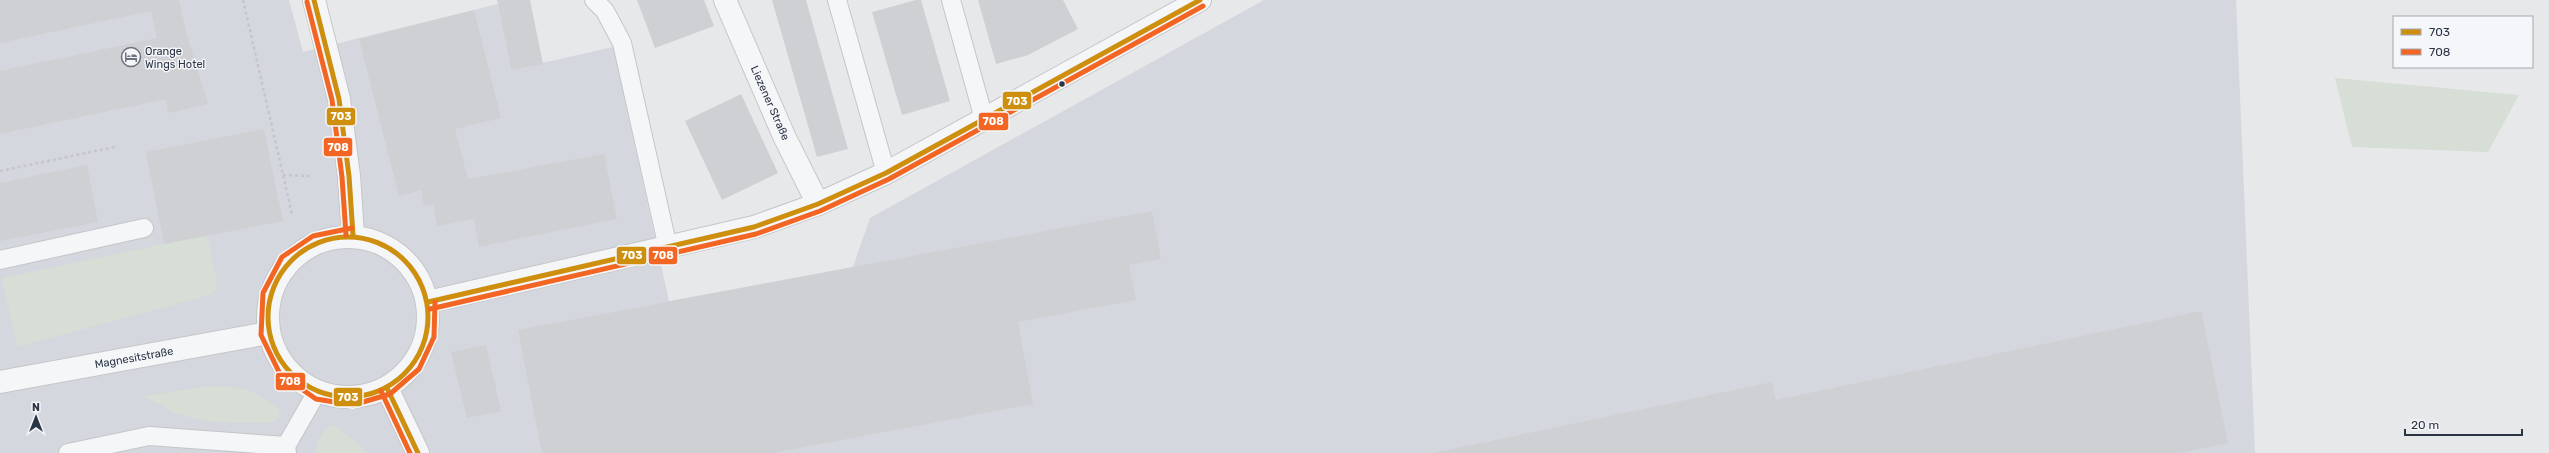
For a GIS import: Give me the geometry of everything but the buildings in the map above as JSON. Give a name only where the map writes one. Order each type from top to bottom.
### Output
[{"type":"street","points":[[314,0],[339,99],[349,176],[353,236]]},
{"type":"street","name":"Liezener Straße","points":[[726,0],[784,136],[818,204]]},
{"type":"street","points":[[428,302],[754,227],[818,204],[886,173],[1200,0]]},
{"type":"street","points":[[353,236],[387,246],[414,269],[428,302],[427,335],[413,366],[387,388],[352,398],[317,392],[285,368],[268,333],[269,296],[286,263],[316,242],[353,236]]},
{"type":"street","name":"Magnesitstraße","points":[[0,382],[268,333]]},
{"type":"street","points":[[387,388],[418,453]]},
{"type":"lane","points":[[594,0],[605,11],[622,43],[668,248]]},
{"type":"lane","points":[[837,0],[886,173]]},
{"type":"lane","points":[[951,0],[984,119]]},
{"type":"lane","points":[[0,260],[144,228]]},
{"type":"lane","points":[[68,453],[149,436],[286,449],[317,392]]},
{"type":"path","points":[[243,0],[292,214]]},
{"type":"path","points":[[0,171],[115,147]]},
{"type":"path","points":[[283,175],[310,176]]},
{"type":"shaded area","points":[[0,0],[289,0],[303,52],[498,4],[511,70],[613,47],[669,301],[853,267],[870,218],[1264,0],[2236,0],[2255,453],[0,453]]},
{"type":"shaded area","points":[[2335,78],[2519,95],[2488,152],[2352,147]]},
{"type":"shaded area","points":[[207,235],[216,278],[216,289],[210,295],[17,347],[2,278]]},
{"type":"shaded area","points":[[223,386],[247,390],[261,396],[280,411],[278,417],[270,423],[214,422],[177,414],[144,396],[203,387]]},
{"type":"shaded area","points":[[333,425],[339,428],[368,453],[316,453],[323,432]]},
{"type":"transit line","name":"703","points":[[314,0],[339,99],[349,176],[353,235]]},
{"type":"transit line","name":"703","points":[[428,302],[754,227],[818,204],[886,173],[1200,0]]},
{"type":"transit line","name":"708","points":[[307,2],[332,100],[342,177],[346,235]]},
{"type":"transit line","name":"708","points":[[430,309],[756,234],[820,211],[889,179],[1203,6]]},
{"type":"transit line","name":"708","points":[[352,228],[313,236],[282,257],[263,293],[261,335],[280,374],[316,399],[353,405],[390,394],[419,369],[434,337],[435,302]]},
{"type":"transit line","name":"703","points":[[340,237],[356,237],[379,243],[405,260],[422,286],[428,309],[428,317],[428,325],[422,348],[405,374],[379,391],[356,397],[340,397],[317,391],[297,379],[286,368],[274,348],[268,325],[268,309],[274,286],[286,266],[297,255],[317,243],[340,237]]},
{"type":"transit line","name":"703","points":[[387,388],[418,453]]},
{"type":"transit line","name":"708","points":[[381,391],[410,453]]},
{"type":"place","name":"Orange Wings Hotel","points":[[131,57]]}]
